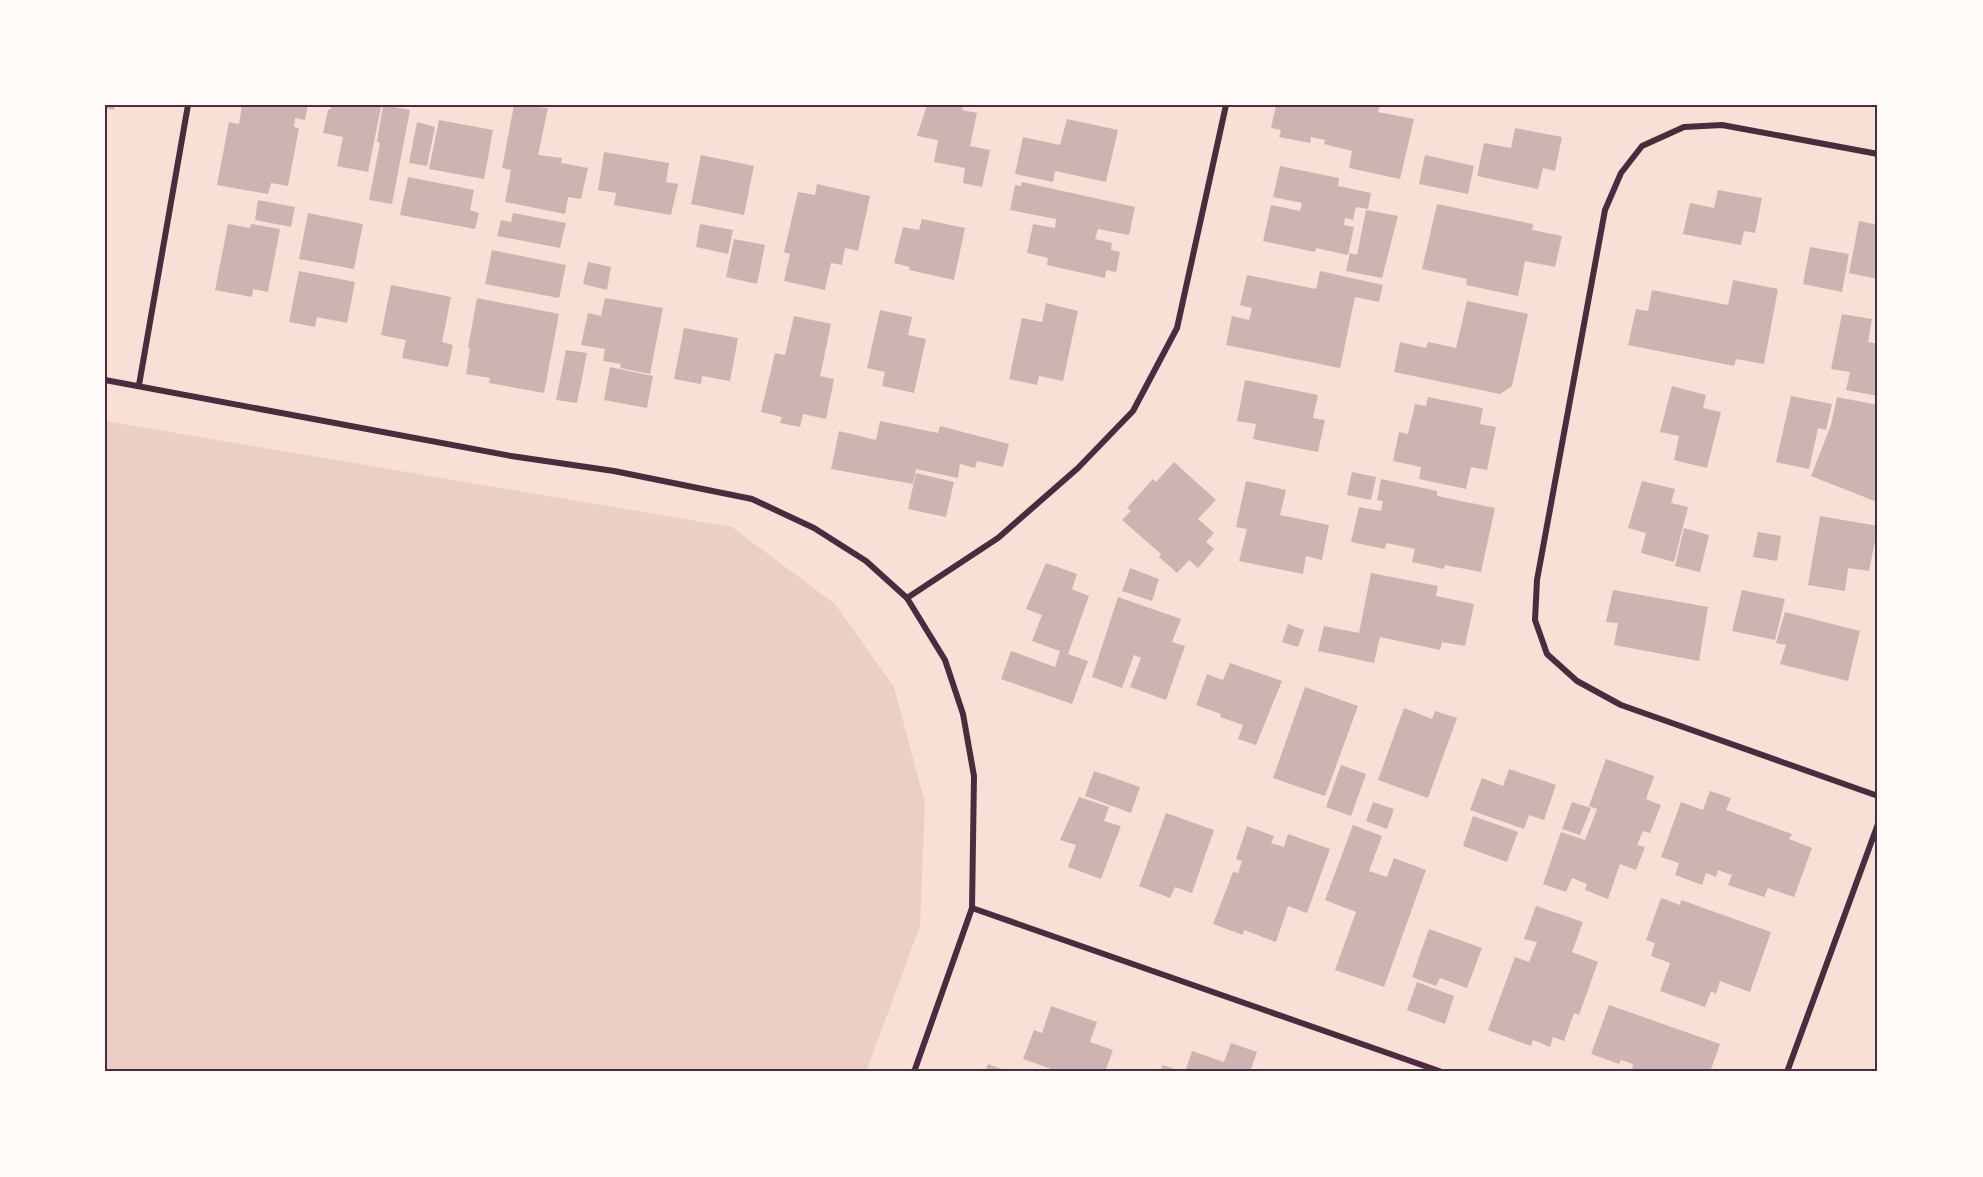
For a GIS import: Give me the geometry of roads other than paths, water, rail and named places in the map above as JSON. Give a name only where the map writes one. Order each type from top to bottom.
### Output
[{"type":"street","points":[[139,385],[188,105]]},
{"type":"street","points":[[907,598],[998,538],[1078,468],[1133,411],[1177,328],[1226,105]]},
{"type":"street","points":[[1878,154],[1722,125],[1684,127],[1642,146],[1621,173],[1605,210],[1537,580],[1535,620],[1547,654],[1577,681],[1621,705],[1878,796]]},
{"type":"street","points":[[105,380],[511,456],[614,471],[752,499],[814,528],[866,561],[907,598],[945,660],[963,714],[974,776],[972,908],[914,1072]]},
{"type":"street","points":[[1787,1072],[1878,824]]},
{"type":"street","points":[[972,908],[1442,1072]]}]
